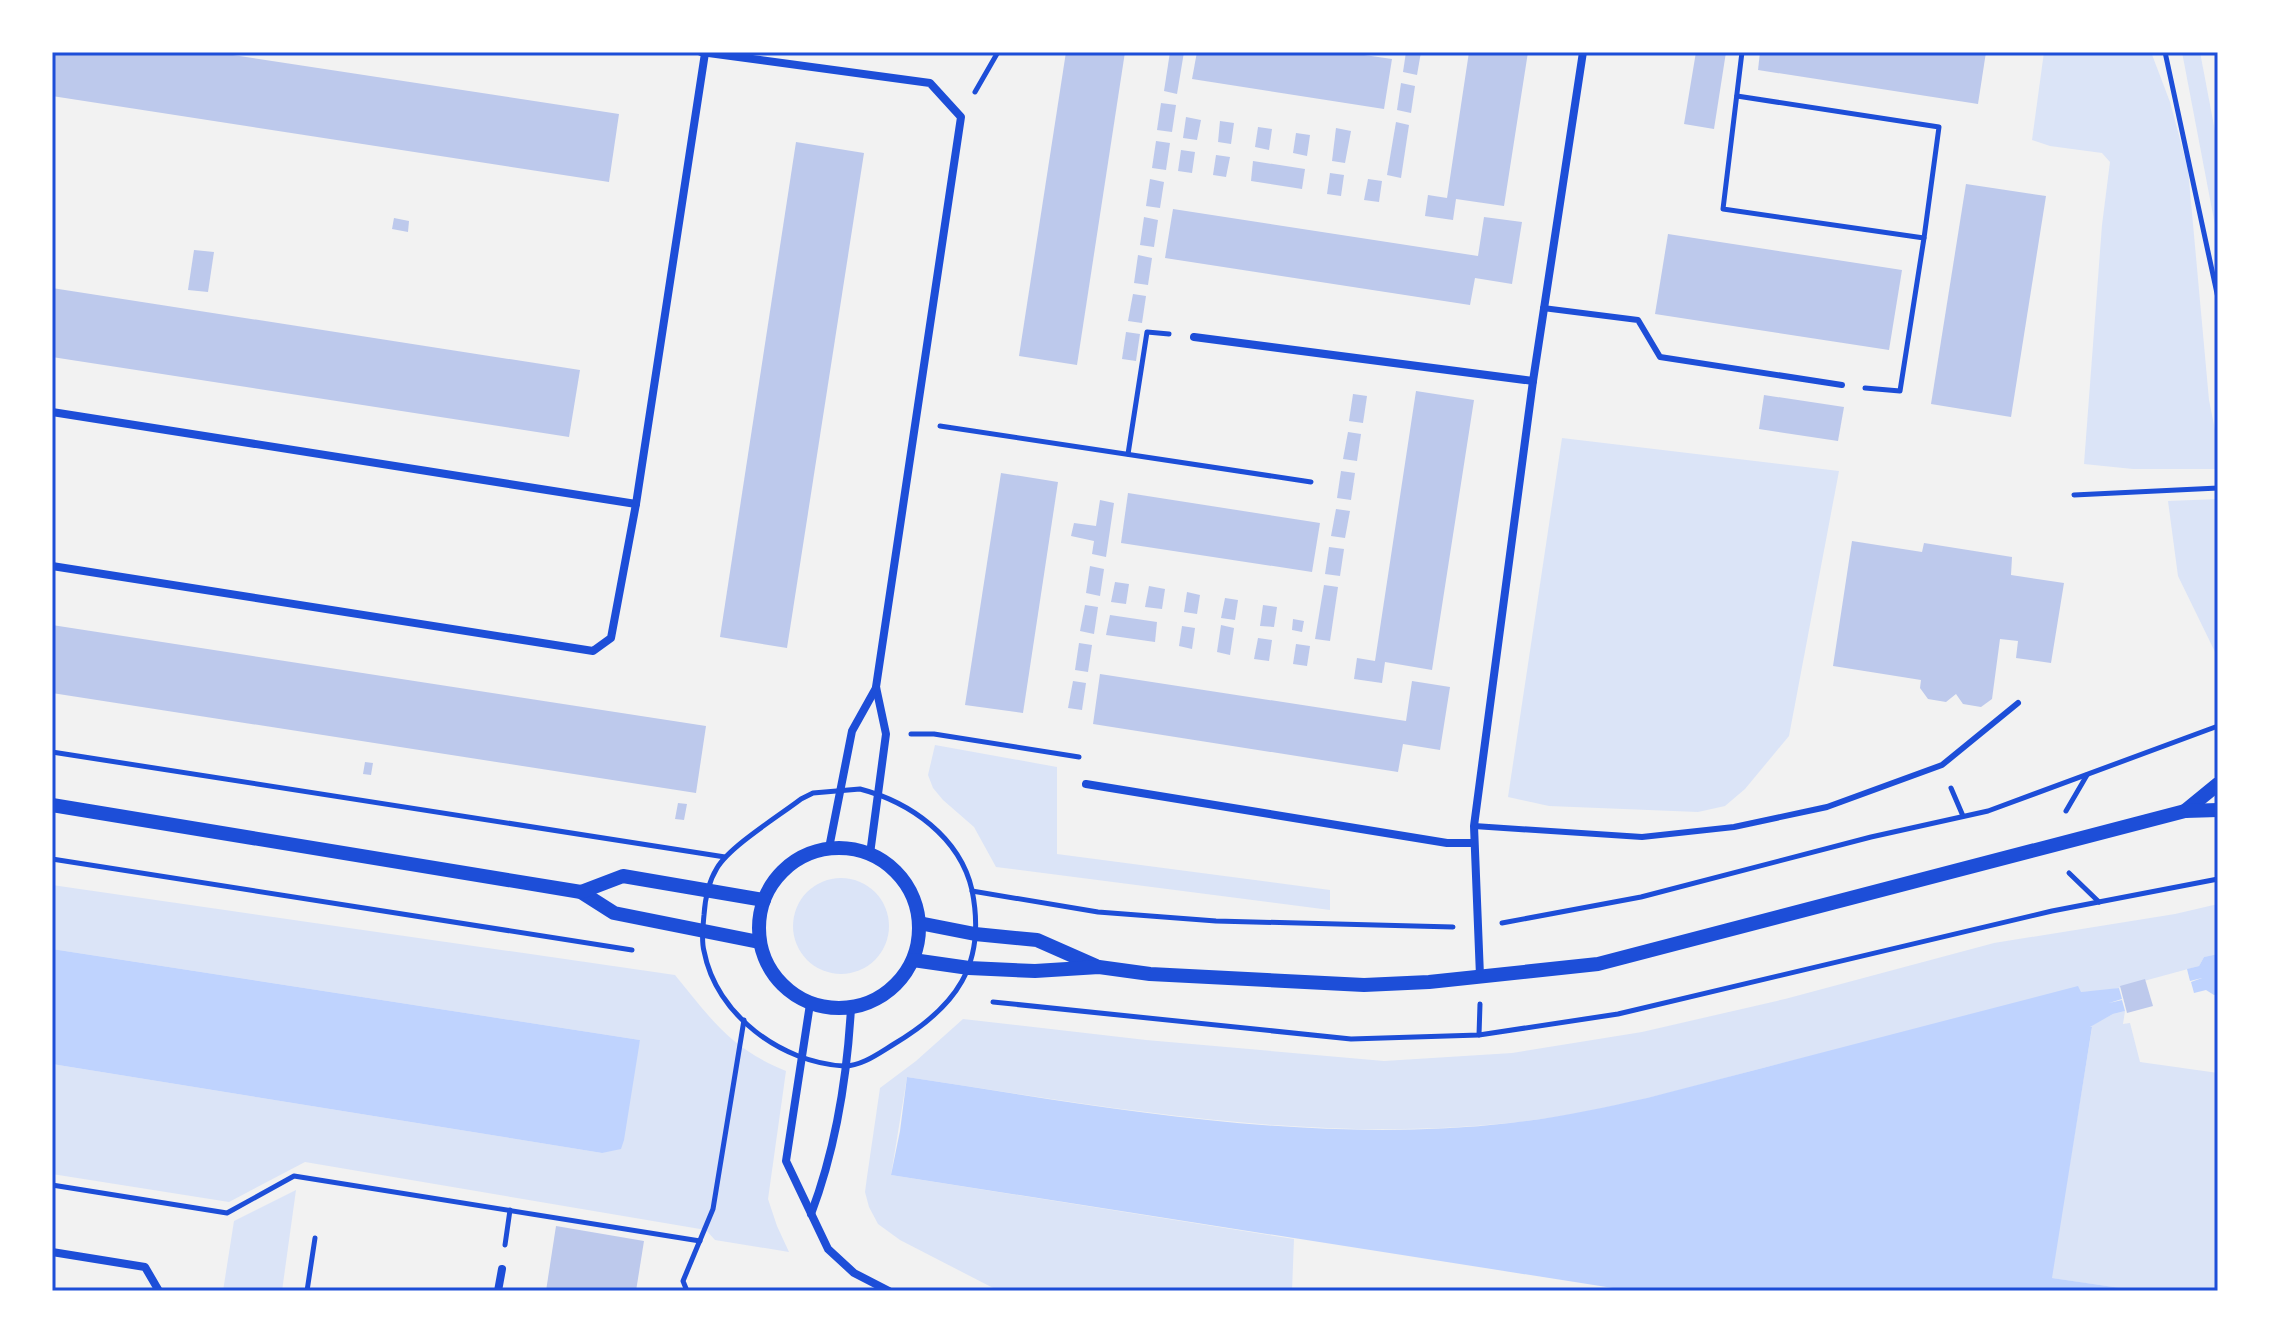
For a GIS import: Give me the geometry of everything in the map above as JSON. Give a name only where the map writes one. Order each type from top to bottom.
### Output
[{"type":"street","points":[[52,566],[593,651],[611,638],[636,504],[702,52],[930,83],[961,117],[876,687],[852,731],[829,848]]},
{"type":"street","points":[[1480,976],[1474,826],[1543,308],[1583,52]]},
{"type":"street","points":[[1194,337],[1533,381]]},
{"type":"street","points":[[52,412],[636,504]]},
{"type":"street","points":[[870,854],[886,734],[876,687]]},
{"type":"street","points":[[1086,784],[1447,843],[1473,843]]},
{"type":"street","points":[[2185,811],[2218,784]]},
{"type":"street","points":[[52,805],[581,892],[614,913],[759,942]]},
{"type":"street","points":[[913,960],[969,968],[1022,970],[1099,967],[1150,974],[1364,985],[1598,964],[2185,811],[2218,810]]},
{"type":"street","points":[[843,847],[870,854],[886,863],[904,882],[917,905],[919,942],[913,960],[906,974],[882,997],[851,1008],[810,1004],[795,996],[777,979],[764,958],[758,927],[764,900],[771,884],[782,871],[812,852],[843,847]]},
{"type":"street","points":[[581,892],[623,876],[764,900]]},
{"type":"street","points":[[919,923],[975,934],[1037,940],[1099,967]]},
{"type":"street","points":[[810,1004],[786,1161],[828,1249],[854,1273],[889,1291]]},
{"type":"street","points":[[811,1214],[826,1175],[845,1082],[851,1008]]},
{"type":"street","points":[[52,1252],[145,1267],[159,1291]]},
{"type":"street","points":[[498,1291],[502,1269]]},
{"type":"lane","points":[[1543,308],[1638,320],[1660,357],[1842,385]]},
{"type":"lane","points":[[1474,826],[1642,837],[1734,827],[1827,807],[1942,765],[2018,703]]},
{"type":"path","points":[[961,117],[998,52]]},
{"type":"path","points":[[1742,52],[1723,209],[1924,238]]},
{"type":"path","points":[[2165,52],[2218,298]]},
{"type":"path","points":[[1737,96],[1939,127],[1900,391],[1842,385]]},
{"type":"path","points":[[1128,454],[1147,332],[1194,337]]},
{"type":"path","points":[[916,422],[1311,482]]},
{"type":"path","points":[[2074,495],[2218,488]]},
{"type":"path","points":[[972,891],[1098,912],[1216,921],[1479,927],[1641,897],[1871,837],[1988,811],[2218,726]]},
{"type":"path","points":[[886,734],[934,734],[1084,757],[1086,784]]},
{"type":"path","points":[[52,752],[725,858]]},
{"type":"path","points":[[52,859],[645,952]]},
{"type":"path","points":[[2099,902],[2218,879]]},
{"type":"path","points":[[691,960],[707,962]]},
{"type":"path","points":[[687,1291],[683,1281],[713,1209],[744,1019]]},
{"type":"path","points":[[52,1185],[227,1213],[294,1176],[700,1241]]},
{"type":"path","points":[[307,1291],[315,1238]]},
{"type":"shaded area","points":[[2044,52],[2151,52],[2170,102],[2188,169],[2218,469],[2133,469],[2084,464],[2102,225],[2110,162],[2102,153],[2050,146],[2032,140]]},
{"type":"shaded area","points":[[2182,52],[2200,52],[2218,147],[2218,241]]},
{"type":"shaded area","points":[[1562,438],[1839,471],[1789,736],[1745,789],[1725,806],[1698,812],[1549,806],[1508,797]]},
{"type":"shaded area","points":[[2218,499],[2218,658],[2178,576],[2168,501]]},
{"type":"shaded area","points":[[935,745],[1057,767],[1057,854],[1330,890],[1330,910],[996,867],[974,827],[933,788],[928,775]]},
{"type":"shaded area","points":[[841,878],[859,881],[875,892],[886,908],[889,926],[886,944],[875,960],[859,971],[841,974],[823,971],[807,960],[796,944],[793,926],[796,908],[807,892],[823,881]]},
{"type":"shaded area","points":[[52,885],[675,975],[711,1019],[736,1043],[786,1071],[768,1199],[789,1252],[715,1240],[706,1230],[305,1162],[229,1202],[52,1174],[52,1064],[602,1153],[640,1040],[52,949]]},
{"type":"shaded area","points":[[2218,904],[2218,954],[2204,957],[2199,966],[2107,991],[2080,990],[1631,1102],[1540,1119],[1433,1128],[1282,1126],[1132,1110],[907,1077],[891,1175],[1294,1239],[1292,1291],[999,1291],[900,1240],[878,1224],[865,1192],[880,1088],[963,1019],[1146,1040],[1384,1061],[1512,1053],[1642,1032],[1785,999],[1994,943],[2175,914]]},
{"type":"shaded area","points":[[2125,1011],[2123,1024],[2130,1023],[2140,1062],[2218,1073],[2218,1291],[2141,1291],[2051,1278],[2092,1028],[2089,1027]]},
{"type":"shaded area","points":[[296,1190],[282,1291],[223,1291],[234,1221]]},
{"type":"water","points":[[52,949],[640,1040],[621,1149],[602,1153],[52,1064]]},
{"type":"water","points":[[2218,954],[2218,994],[2206,990],[2194,993],[2191,982],[2202,978],[2190,981],[2187,969],[2199,966],[2204,957]]},
{"type":"water","points":[[2078,986],[2081,992],[2119,988],[2122,999],[2109,1003],[2122,1000],[2125,1011],[2090,1027],[2052,1278],[2141,1291],[1632,1291],[891,1175],[907,1077],[1207,1120],[1358,1130],[1434,1129],[1562,1116],[1647,1098]]},
{"type":"building","points":[[52,52],[213,52],[619,114],[609,182],[52,96]]},
{"type":"building","points":[[1066,52],[1125,52],[1077,365],[1019,356]]},
{"type":"building","points":[[1170,52],[1184,52],[1177,94],[1164,91]]},
{"type":"building","points":[[1197,52],[1343,52],[1392,59],[1384,109],[1192,79]]},
{"type":"building","points":[[1406,52],[1421,52],[1417,75],[1403,72]]},
{"type":"building","points":[[1469,52],[1528,52],[1504,206],[1456,199],[1453,220],[1425,216],[1428,195],[1447,198]]},
{"type":"building","points":[[1696,52],[1726,52],[1714,129],[1684,124]]},
{"type":"building","points":[[1760,52],[1986,52],[1978,104],[1758,70]]},
{"type":"building","points":[[1401,83],[1415,86],[1411,113],[1397,110]]},
{"type":"building","points":[[1161,103],[1176,105],[1172,132],[1157,130]]},
{"type":"building","points":[[1186,117],[1201,120],[1197,140],[1183,138]]},
{"type":"building","points":[[1220,121],[1234,123],[1231,144],[1218,142]]},
{"type":"building","points":[[1396,122],[1409,125],[1401,178],[1387,175]]},
{"type":"building","points":[[1258,127],[1272,129],[1269,150],[1255,147]]},
{"type":"building","points":[[1336,128],[1351,131],[1345,163],[1332,161]]},
{"type":"building","points":[[1296,133],[1310,135],[1307,156],[1293,153]]},
{"type":"building","points":[[1156,141],[1170,143],[1166,170],[1152,168]]},
{"type":"building","points":[[796,142],[864,153],[787,648],[720,637]]},
{"type":"building","points":[[1181,150],[1195,152],[1192,173],[1178,171]]},
{"type":"building","points":[[1216,155],[1230,157],[1226,177],[1213,175]]},
{"type":"building","points":[[1253,161],[1305,169],[1302,189],[1251,181]]},
{"type":"building","points":[[1330,173],[1344,175],[1341,196],[1327,194]]},
{"type":"building","points":[[1150,179],[1164,182],[1160,208],[1146,206]]},
{"type":"building","points":[[1368,179],[1382,181],[1379,202],[1364,200]]},
{"type":"building","points":[[1966,184],[2046,196],[2011,417],[1931,404]]},
{"type":"building","points":[[1173,209],[1478,256],[1484,217],[1522,222],[1512,284],[1475,278],[1470,305],[1165,258]]},
{"type":"building","points":[[1144,217],[1158,220],[1154,247],[1140,245]]},
{"type":"building","points":[[394,218],[409,221],[408,232],[392,229]]},
{"type":"building","points":[[1668,234],[1902,270],[1889,350],[1655,314]]},
{"type":"building","points":[[194,250],[214,252],[208,292],[188,290]]},
{"type":"building","points":[[1138,255],[1152,258],[1148,285],[1134,283]]},
{"type":"building","points":[[52,288],[580,370],[569,437],[52,357]]},
{"type":"building","points":[[1133,294],[1146,296],[1142,323],[1128,321]]},
{"type":"building","points":[[1126,332],[1140,334],[1136,361],[1122,359]]},
{"type":"building","points":[[1416,391],[1474,400],[1432,670],[1385,662],[1382,683],[1354,679],[1357,658],[1375,661]]},
{"type":"building","points":[[1353,394],[1367,396],[1363,423],[1349,421]]},
{"type":"building","points":[[1764,395],[1844,407],[1838,441],[1759,429]]},
{"type":"building","points":[[1348,432],[1361,434],[1357,461],[1343,459]]},
{"type":"building","points":[[1341,471],[1355,473],[1351,500],[1337,498]]},
{"type":"building","points":[[1001,473],[1058,482],[1023,713],[965,705]]},
{"type":"building","points":[[1128,493],[1320,523],[1312,572],[1121,543]]},
{"type":"building","points":[[1100,500],[1114,503],[1106,557],[1092,554],[1094,541],[1071,536],[1074,523],[1096,526]]},
{"type":"building","points":[[1336,509],[1350,511],[1345,538],[1331,536]]},
{"type":"building","points":[[1852,541],[1922,552],[1924,543],[2012,557],[2011,575],[2064,583],[2051,663],[2016,658],[2018,641],[2000,639],[1992,699],[1981,707],[1963,704],[1956,694],[1946,702],[1928,699],[1920,688],[1921,680],[1833,666]]},
{"type":"building","points":[[1329,547],[1344,549],[1340,576],[1325,574]]},
{"type":"building","points":[[1090,566],[1104,569],[1100,596],[1086,593]]},
{"type":"building","points":[[1115,582],[1129,584],[1126,604],[1111,602]]},
{"type":"building","points":[[1324,585],[1338,587],[1330,641],[1315,639]]},
{"type":"building","points":[[1149,586],[1165,589],[1162,609],[1145,607]]},
{"type":"building","points":[[1187,592],[1200,595],[1197,614],[1184,612]]},
{"type":"building","points":[[1225,598],[1238,600],[1235,620],[1221,618]]},
{"type":"building","points":[[1085,605],[1098,607],[1094,634],[1080,631]]},
{"type":"building","points":[[1263,605],[1277,607],[1274,627],[1260,626]]},
{"type":"building","points":[[1110,615],[1157,622],[1155,642],[1106,635]]},
{"type":"building","points":[[1293,619],[1304,621],[1302,632],[1292,630]]},
{"type":"building","points":[[52,625],[706,726],[696,793],[52,693]]},
{"type":"building","points":[[1221,625],[1234,628],[1230,655],[1217,652]]},
{"type":"building","points":[[1182,626],[1195,628],[1192,649],[1179,646]]},
{"type":"building","points":[[1258,638],[1272,640],[1269,661],[1254,659]]},
{"type":"building","points":[[1079,643],[1092,645],[1088,672],[1075,670]]},
{"type":"building","points":[[1296,644],[1310,646],[1307,666],[1293,664]]},
{"type":"building","points":[[1100,674],[1406,721],[1412,681],[1450,687],[1440,750],[1403,744],[1398,772],[1093,724]]},
{"type":"building","points":[[1073,681],[1086,683],[1082,710],[1068,708]]},
{"type":"building","points":[[365,762],[373,763],[371,775],[363,774]]},
{"type":"building","points":[[678,803],[687,804],[684,820],[675,819]]},
{"type":"building","points":[[2145,979],[2153,1006],[2127,1013],[2120,986]]},
{"type":"building","points":[[556,1226],[644,1241],[636,1291],[546,1291]]}]
